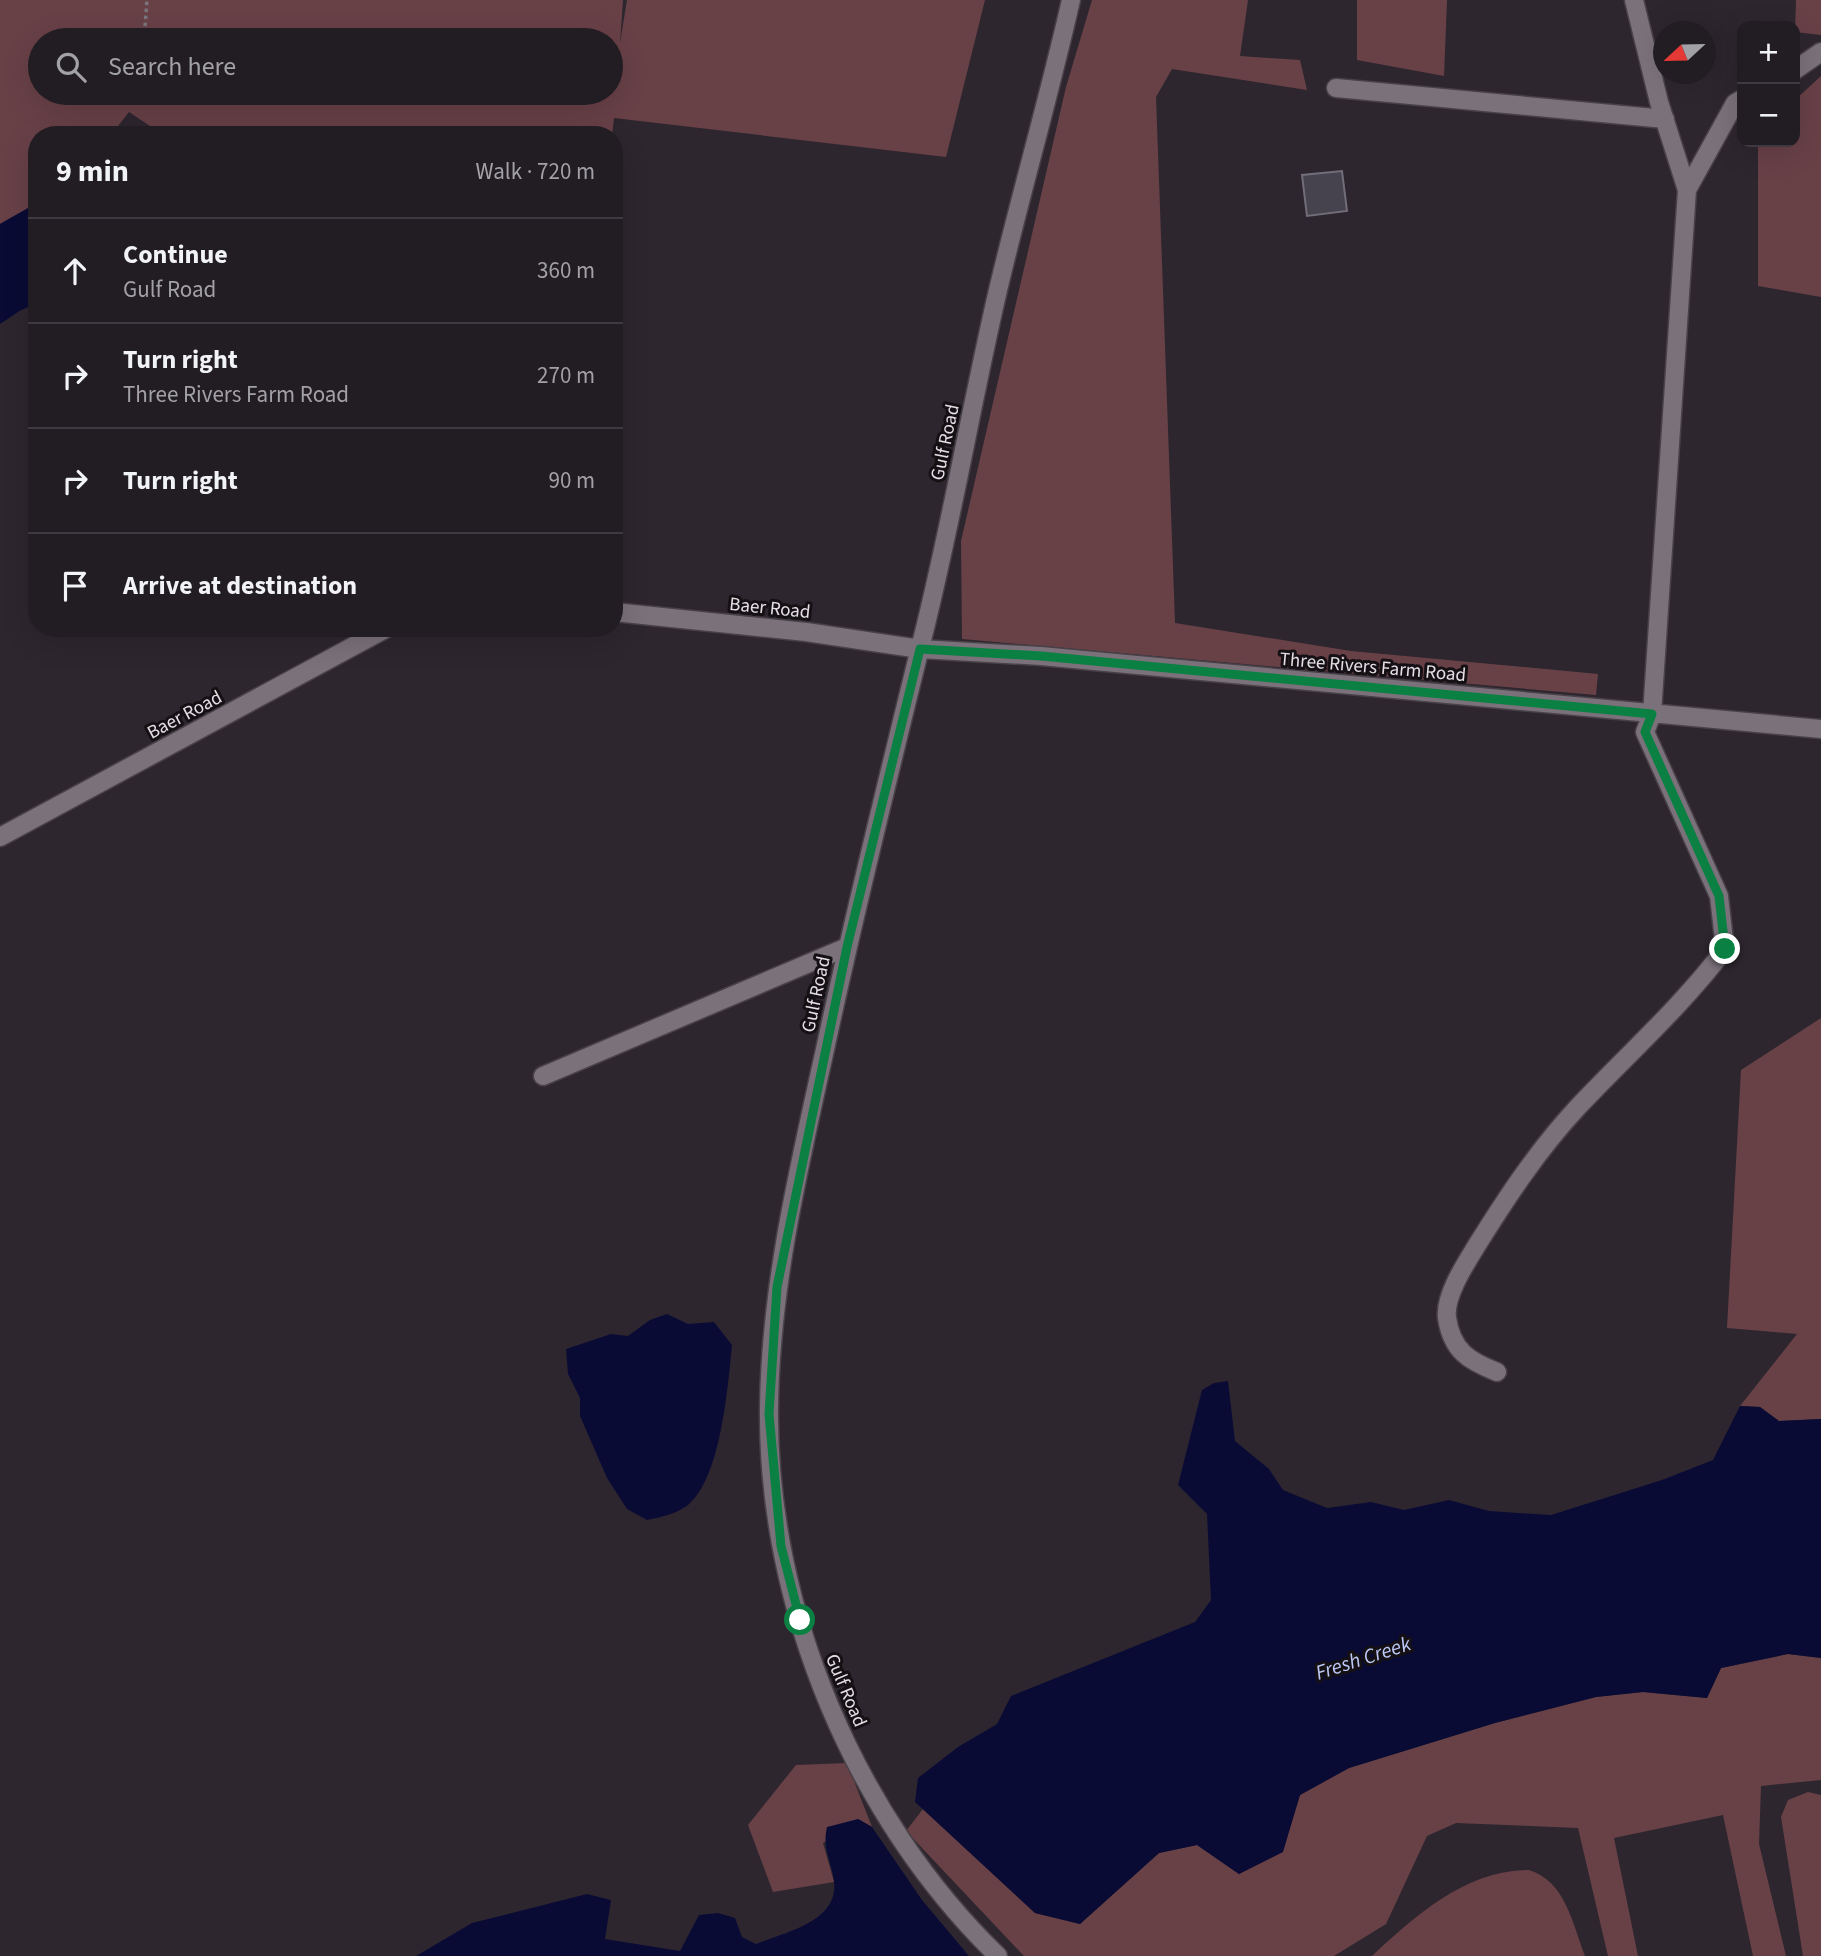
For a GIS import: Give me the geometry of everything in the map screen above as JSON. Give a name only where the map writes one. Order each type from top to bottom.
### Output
[{"type":"street","name":"Gulf Road","points":[[998,1956],[930,1882],[906,1850],[859,1771],[807,1649],[781,1546],[769,1414],[777,1287],[847,947],[920,649],[998,290],[1071,0]]},
{"type":"street","points":[[1497,1372],[1469,1361],[1455,1342],[1447,1316],[1457,1278],[1520,1175],[1576,1110],[1697,986],[1725,949],[1719,896],[1645,732],[1652,714],[1687,190],[1665,120],[1634,0]]},
{"type":"street","points":[[1800,67],[1821,52]]},
{"type":"street","points":[[1335,88],[1665,120]]},
{"type":"street","points":[[1687,190],[1737,102]]},
{"type":"street","name":"Baer Road","points":[[623,613],[806,632],[920,649]]},
{"type":"street","name":"Baer Road","points":[[0,837],[370,637]]},
{"type":"street","name":"Three Rivers Farm Road","points":[[920,649],[1055,658],[1821,729]]},
{"type":"street","points":[[543,1076],[847,947]]},
{"type":"path","points":[[145,28],[147,0]]},
{"type":"shaded area","points":[[0,0],[623,0],[621,28],[28,28],[28,105],[623,105],[622,28],[627,0],[985,0],[946,157],[614,118],[613,126],[150,126],[129,112],[118,126],[28,126],[28,208],[0,224]]},
{"type":"shaded area","points":[[1092,0],[1248,0],[1240,56],[1300,60],[1307,90],[1172,69],[1156,97],[1175,623],[1351,651],[1598,674],[1596,695],[962,639],[961,541],[1066,87]]},
{"type":"shaded area","points":[[1357,0],[1447,0],[1444,76],[1357,60]]},
{"type":"shaded area","points":[[1796,0],[1821,0],[1821,35],[1800,33],[1800,21],[1795,21]]},
{"type":"shaded area","points":[[1821,76],[1821,297],[1758,286],[1758,147],[1800,147],[1800,95]]},
{"type":"shaded area","points":[[1821,1018],[1821,1419],[1779,1421],[1760,1407],[1740,1406],[1797,1334],[1727,1328],[1741,1070]]},
{"type":"shaded area","points":[[1788,1654],[1821,1658],[1821,1780],[1761,1786],[1759,1844],[1786,1956],[1753,1956],[1723,1815],[1614,1838],[1638,1956],[1608,1956],[1578,1828],[1456,1823],[1427,1836],[1386,1924],[1334,1956],[1024,1956],[906,1831],[923,1809],[1035,1913],[1080,1924],[1159,1853],[1197,1845],[1239,1874],[1282,1852],[1300,1795],[1349,1768],[1495,1723],[1596,1697],[1643,1692],[1707,1698],[1721,1668]]},
{"type":"shaded area","points":[[847,1763],[872,1827],[858,1819],[823,1843],[834,1882],[773,1892],[748,1825],[796,1765]]},
{"type":"shaded area","points":[[1808,1792],[1821,1795],[1821,1956],[1803,1956],[1781,1817],[1788,1800]]},
{"type":"shaded area","points":[[1529,1870],[1552,1884],[1560,1894],[1585,1956],[1372,1956],[1424,1911],[1463,1886],[1506,1872]]},
{"type":"water","points":[[28,208],[28,307],[0,324],[0,224]]},
{"type":"water","points":[[667,1314],[688,1324],[714,1322],[732,1345],[721,1430],[708,1474],[699,1492],[688,1505],[679,1511],[647,1520],[627,1509],[607,1478],[580,1416],[580,1398],[568,1374],[566,1349],[611,1334],[628,1336],[650,1320]]},
{"type":"water","name":"Fresh Creek","points":[[1228,1381],[1235,1441],[1269,1469],[1283,1490],[1327,1508],[1371,1502],[1404,1510],[1449,1500],[1489,1511],[1551,1515],[1662,1480],[1713,1460],[1740,1406],[1760,1407],[1779,1421],[1821,1419],[1821,1658],[1788,1654],[1721,1668],[1707,1698],[1643,1692],[1596,1697],[1495,1723],[1349,1768],[1300,1795],[1283,1852],[1239,1874],[1197,1845],[1159,1853],[1080,1924],[1035,1913],[915,1802],[918,1778],[958,1747],[997,1724],[1011,1696],[1195,1622],[1211,1600],[1207,1514],[1178,1485],[1202,1390],[1214,1383]]},
{"type":"water","points":[[858,1819],[872,1827],[922,1900],[969,1956],[416,1956],[472,1923],[587,1894],[611,1900],[605,1939],[680,1951],[699,1915],[718,1913],[735,1918],[742,1937],[756,1944],[795,1930],[819,1916],[828,1906],[833,1895],[834,1881],[826,1848],[827,1827]]},
{"type":"building","points":[[1342,171],[1347,211],[1307,216],[1302,175]]},
{"type":"route","points":[[800,1620],[781,1546],[775,1502],[769,1414],[777,1287],[816,1087],[847,947],[920,649],[1041,656],[1652,714],[1645,732],[1719,896],[1725,949]]}]
